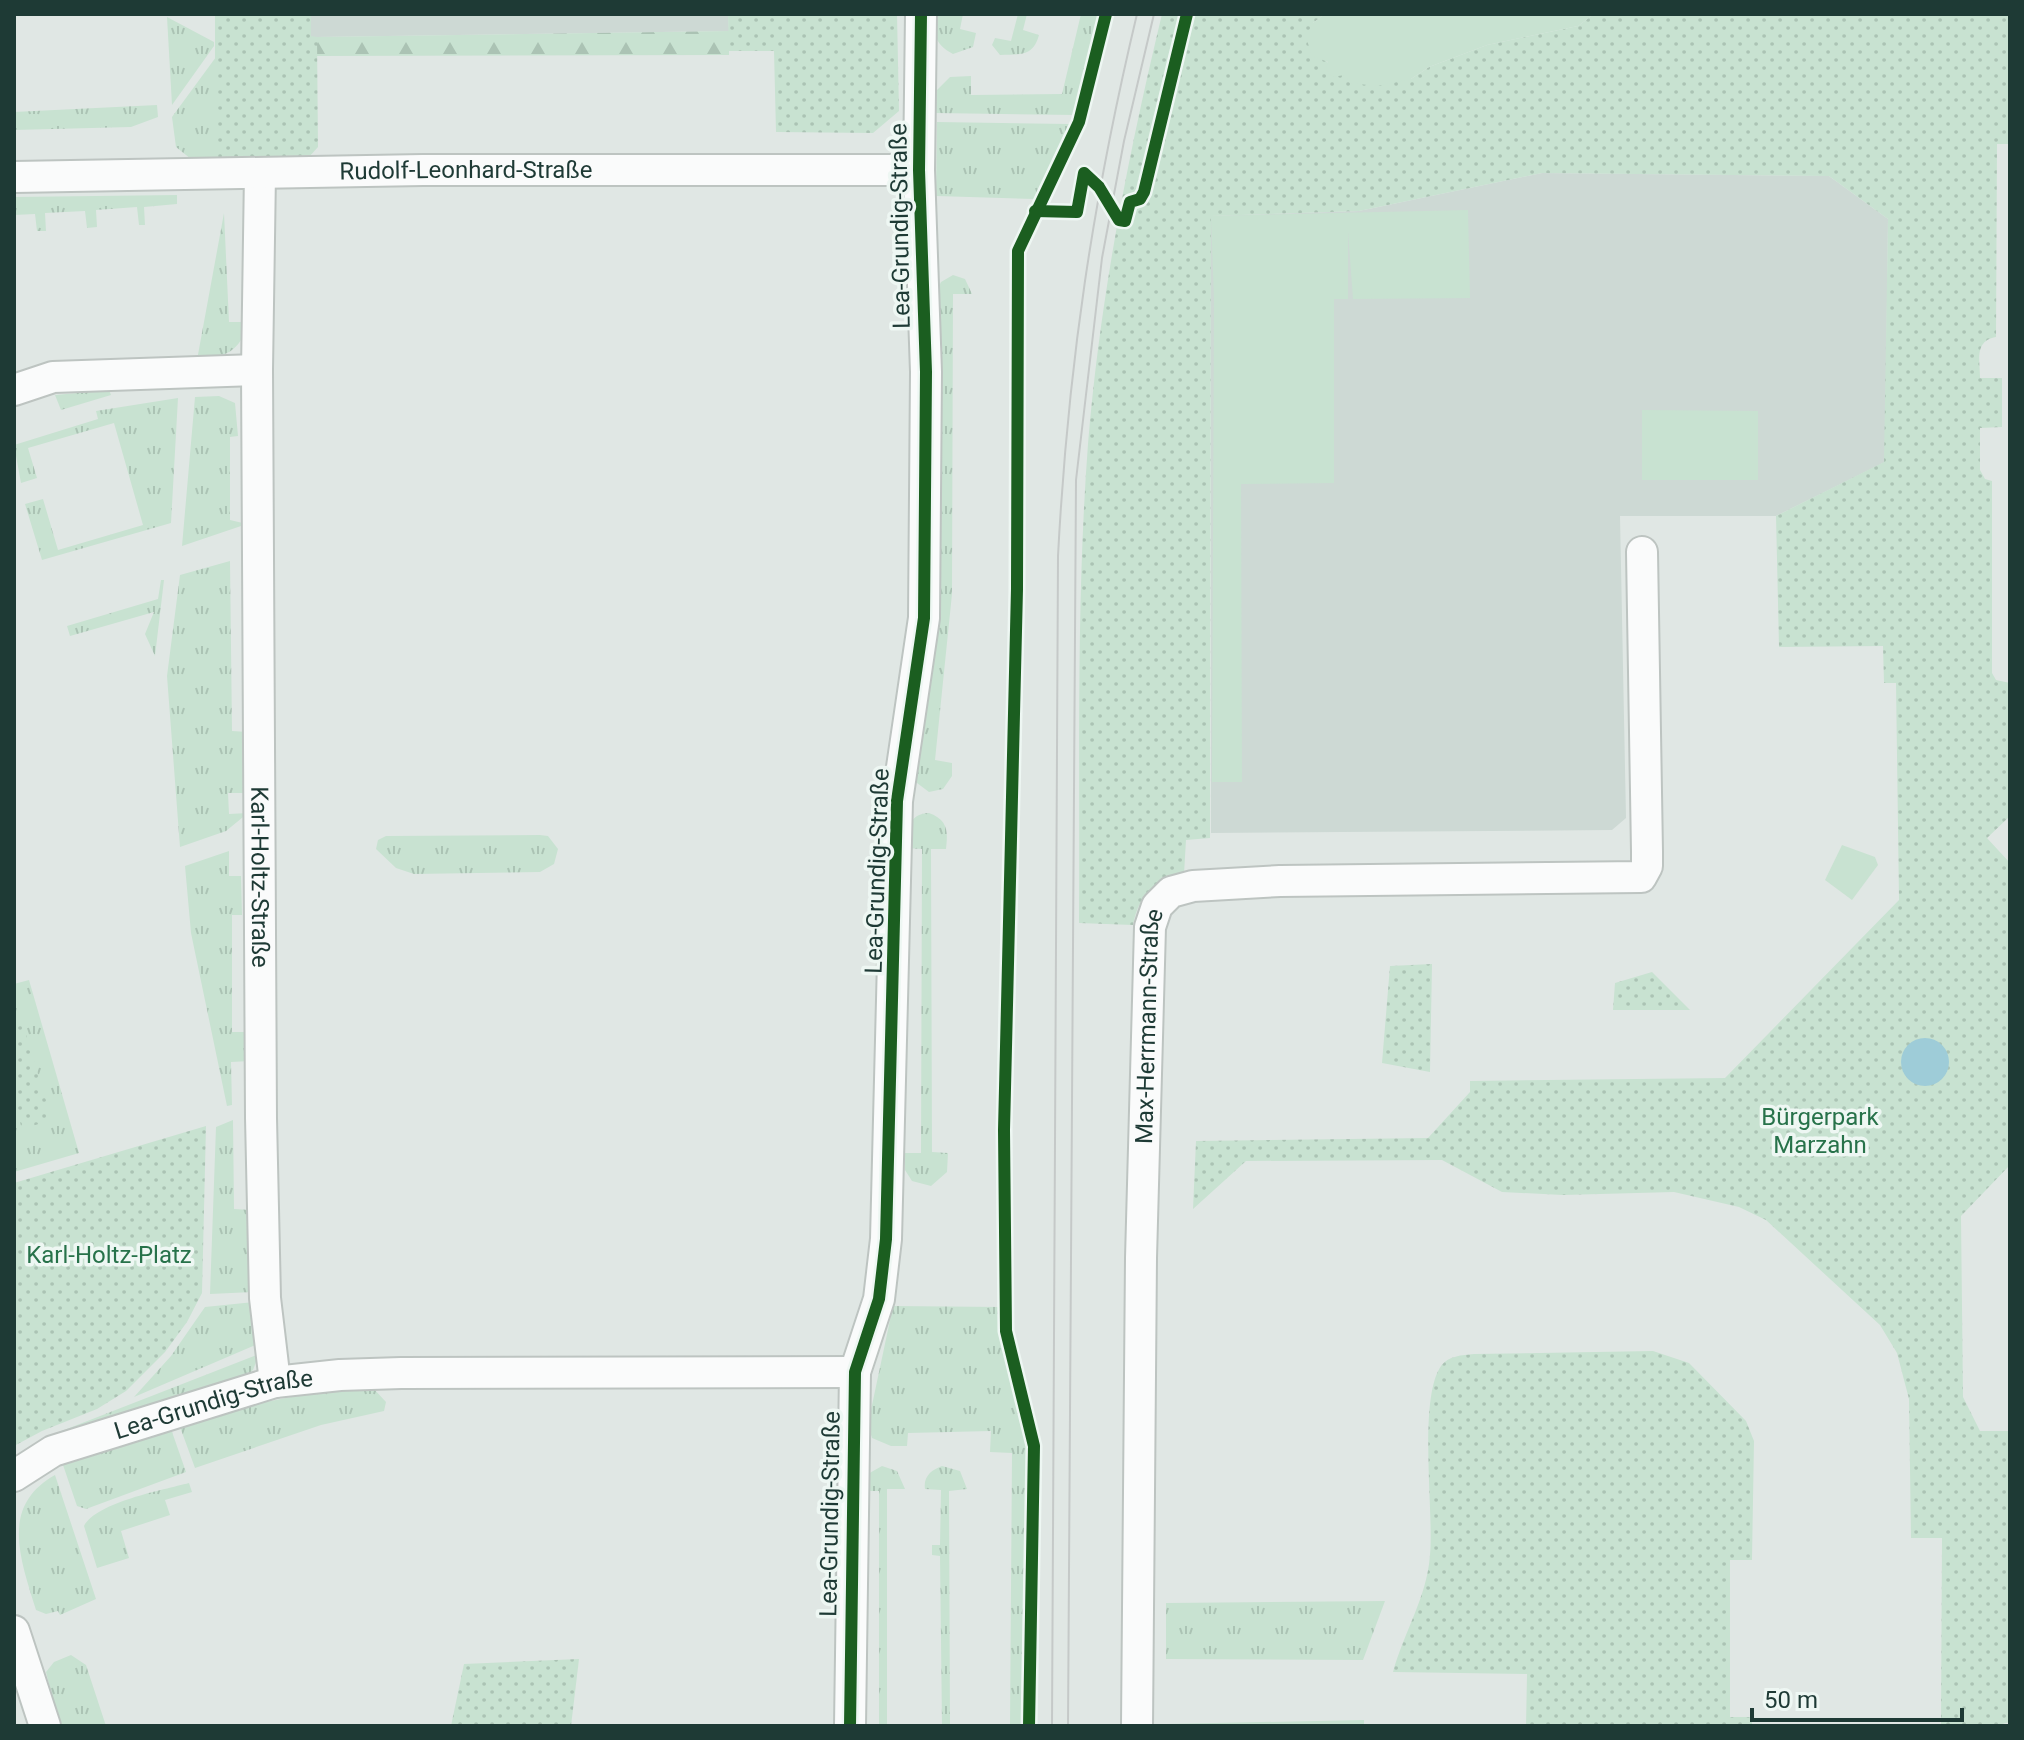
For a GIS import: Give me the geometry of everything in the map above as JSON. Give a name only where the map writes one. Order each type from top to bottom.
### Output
[{"type":"street","name":"Lea-Grundig-Straße","points":[[850,1726],[855,1372],[876,1309],[886,1239],[897,801],[924,618],[926,372],[919,170],[921,14]]},
{"type":"street","name":"Rudolf-Leonhard-Straße","points":[[14,177],[737,168],[919,170]]},
{"type":"street","name":"Karl-Holtz-Straße","points":[[260,173],[257,370],[262,1133],[265,1298],[275,1382]]},
{"type":"street","points":[[14,390],[53,377],[257,370]]},
{"type":"street","name":"Max-Herrmann-Straße","points":[[1137,1726],[1141,1258],[1150,927],[1157,906],[1171,892],[1193,886],[1295,881],[1641,877],[1647,866],[1642,552]]},
{"type":"street","name":"Lea-Grundig-Straße","points":[[14,1476],[53,1451],[275,1382],[401,1373],[855,1372]]},
{"type":"street","points":[[14,1631],[45,1726]]},
{"type":"shaded area","points":[[311,14],[728,14],[729,31],[311,37]]},
{"type":"shaded area","points":[[1542,173],[1829,176],[1888,219],[1885,462],[1776,516],[1620,516],[1626,818],[1612,830],[1211,833],[1211,216],[1359,211]]},
{"type":"green space","points":[[215,14],[311,14],[311,36],[317,37],[318,147],[309,157],[215,159]]},
{"type":"green space","points":[[728,14],[897,14],[899,111],[873,133],[776,132],[774,51],[729,51]]},
{"type":"green space","points":[[934,14],[963,14],[960,29],[976,33],[973,47],[953,54],[942,46],[935,33]]},
{"type":"green space","points":[[1018,14],[1027,14],[1023,30],[1039,35],[1036,42],[1025,53],[1000,55],[992,45],[995,38],[1011,41]]},
{"type":"green space","points":[[1081,14],[1101,14],[1076,115],[935,113],[937,90],[950,77],[971,76],[971,95],[1062,94]]},
{"type":"green space","name":"Bürgerpark Marzahn","points":[[1162,14],[1325,14],[1313,23],[1319,56],[1345,75],[1411,79],[1429,67],[1487,45],[1578,26],[1594,14],[2010,14],[2010,144],[1997,144],[1996,337],[1984,343],[1979,358],[1980,378],[2002,378],[2002,427],[1980,428],[1980,470],[1985,479],[1992,481],[1992,673],[1996,680],[2010,683],[2010,816],[1987,838],[2010,863],[2010,1165],[1961,1216],[1963,1397],[1980,1431],[2010,1431],[2010,1722],[1995,1726],[1941,1726],[1942,1538],[1911,1538],[1909,1399],[1897,1353],[1880,1325],[1766,1220],[1739,1207],[1674,1192],[1563,1195],[1502,1192],[1442,1160],[1246,1161],[1193,1209],[1196,1141],[1428,1138],[1470,1092],[1470,1081],[1725,1078],[1899,900],[1896,683],[1884,683],[1883,646],[1779,647],[1776,516],[1884,462],[1888,219],[1829,176],[1542,173],[1359,211],[1211,216],[1210,838],[1186,840],[1184,874],[1150,890],[1139,905],[1133,925],[1079,923],[1080,623],[1084,504],[1093,389],[1117,228]]},
{"type":"green space","points":[[1325,14],[1594,14],[1578,26],[1487,45],[1429,67],[1411,79],[1377,86],[1350,83],[1345,75],[1332,77],[1326,69],[1328,62],[1312,56],[1306,37],[1313,23]]},
{"type":"green space","points":[[167,17],[214,42],[172,105]]},
{"type":"green space","points":[[729,31],[729,55],[317,56],[317,37]]},
{"type":"green space","points":[[216,57],[215,159],[191,159],[176,147],[172,117]]},
{"type":"green space","points":[[157,105],[158,117],[131,127],[14,130],[14,112]]},
{"type":"green space","points":[[937,122],[1069,124],[1071,131],[1034,199],[936,196]]},
{"type":"green space","points":[[177,195],[177,204],[144,207],[145,225],[139,225],[137,207],[96,210],[97,227],[87,228],[85,211],[45,213],[46,231],[37,231],[35,214],[14,215],[14,197]]},
{"type":"green space","points":[[1468,210],[1470,298],[1353,299],[1348,231],[1348,299],[1334,299],[1334,483],[1241,484],[1242,782],[1212,782],[1214,299],[1211,216]]},
{"type":"green space","points":[[224,213],[229,322],[248,322],[236,347],[216,357],[197,360]]},
{"type":"green space","points":[[953,275],[965,279],[972,294],[953,294],[952,594],[935,760],[952,763],[952,776],[943,789],[929,792],[913,780],[937,290],[941,282]]},
{"type":"green space","points":[[109,390],[111,395],[61,410],[55,395]]},
{"type":"green space","points":[[219,396],[235,403],[238,436],[230,437],[230,520],[247,524],[182,546],[195,397]]},
{"type":"green space","points":[[178,398],[171,523],[42,560],[25,504],[43,499],[58,550],[143,525],[114,423],[28,448],[37,478],[21,483],[14,445],[98,419],[96,411]]},
{"type":"green space","points":[[1642,410],[1758,411],[1758,480],[1642,480]]},
{"type":"green space","points":[[230,561],[232,731],[248,732],[249,793],[228,793],[229,814],[248,813],[226,831],[180,847],[167,676],[180,575]]},
{"type":"green space","points":[[161,580],[164,580],[155,656],[145,634],[154,612],[70,636],[67,626],[158,599]]},
{"type":"green space","points":[[929,813],[943,823],[947,837],[946,849],[931,849],[932,1152],[948,1153],[947,1172],[931,1186],[912,1181],[905,1170],[905,1153],[921,1153],[922,849],[906,848],[906,841],[913,820]]},
{"type":"green space","points":[[386,836],[548,836],[558,849],[554,864],[540,872],[414,874],[396,868],[376,849],[378,840]]},
{"type":"green space","points":[[1842,845],[1875,857],[1878,865],[1852,900],[1825,880]]},
{"type":"green space","points":[[229,851],[229,876],[241,876],[242,915],[232,915],[232,1032],[250,1032],[250,1061],[231,1062],[232,1105],[227,1106],[191,933],[185,866]]},
{"type":"green space","points":[[1432,964],[1430,1072],[1382,1063],[1390,966]]},
{"type":"green space","points":[[1652,972],[1690,1010],[1613,1010],[1615,983]]},
{"type":"green space","points":[[29,980],[79,1153],[14,1172],[14,984]]},
{"type":"green space","points":[[21,1018],[52,1120],[22,1129],[14,1102],[14,1020]]},
{"type":"green space","points":[[233,1120],[234,1209],[251,1210],[253,1292],[210,1294],[216,1127]]},
{"type":"green space","name":"Karl-Holtz-Platz","points":[[206,1126],[202,1293],[187,1322],[165,1352],[126,1391],[97,1409],[14,1446],[14,1183]]},
{"type":"green space","points":[[254,1302],[258,1344],[134,1397],[171,1356],[205,1307]]},
{"type":"green space","points":[[893,1306],[1001,1307],[1002,1326],[1029,1444],[1021,1726],[1010,1726],[1012,1453],[990,1452],[991,1431],[908,1433],[907,1446],[891,1446],[872,1438],[868,1424]]},
{"type":"green space","points":[[1653,1351],[1689,1363],[1746,1421],[1754,1441],[1752,1560],[1730,1560],[1730,1717],[1752,1717],[1752,1726],[1526,1726],[1527,1674],[1393,1672],[1428,1570],[1431,1536],[1428,1429],[1434,1382],[1441,1366],[1451,1358],[1474,1354]]},
{"type":"green space","points":[[259,1354],[253,1370],[243,1379],[54,1437],[54,1434]]},
{"type":"green space","points":[[373,1388],[386,1402],[384,1411],[321,1425],[195,1468],[180,1427],[275,1400]]},
{"type":"green space","points":[[171,1429],[186,1472],[86,1509],[77,1506],[63,1465]]},
{"type":"green space","points":[[882,1466],[897,1471],[905,1489],[887,1489],[887,1726],[879,1726],[879,1491],[862,1491],[866,1475]]},
{"type":"green space","points":[[942,1466],[960,1471],[967,1489],[949,1491],[950,1726],[942,1726],[940,1556],[932,1555],[932,1545],[940,1545],[941,1490],[925,1489],[929,1474]]},
{"type":"green space","points":[[55,1475],[96,1599],[60,1615],[58,1611],[46,1614],[36,1610],[24,1571],[19,1535],[27,1502],[38,1488]]},
{"type":"green space","points":[[189,1483],[192,1492],[165,1500],[170,1515],[121,1531],[129,1558],[97,1568],[84,1526],[91,1518],[132,1498]]},
{"type":"green space","points":[[1385,1601],[1363,1660],[1166,1659],[1166,1603]]},
{"type":"green space","points":[[71,1655],[86,1665],[106,1726],[59,1726],[46,1672],[54,1662]]},
{"type":"green space","points":[[579,1659],[571,1726],[451,1726],[464,1664]]},
{"type":"green space","points":[[1364,1720],[1364,1726],[1166,1726],[1166,1724]]},
{"type":"water","points":[[1925,1038],[1942,1045],[1949,1062],[1942,1079],[1925,1086],[1908,1079],[1901,1062],[1908,1045]]},
{"type":"tram line","points":[[1052,1726],[1058,556],[1068,417],[1085,283],[1095,216],[1137,14]]},
{"type":"tram line","points":[[1068,1726],[1076,480],[1102,258],[1124,141],[1154,14]]},
{"type":"cycle path","points":[[850,1726],[855,1372],[879,1299],[886,1239],[897,801],[924,618],[926,372],[919,170],[921,14]]},
{"type":"cycle path","points":[[1029,1726],[1034,1446],[1006,1331],[1004,1130],[1017,589],[1018,251],[1079,122],[1106,14]]},
{"type":"cycle path","points":[[1035,211],[1077,212],[1084,173],[1099,187],[1119,220],[1125,221],[1130,202],[1140,199],[1144,192],[1187,14]]}]
